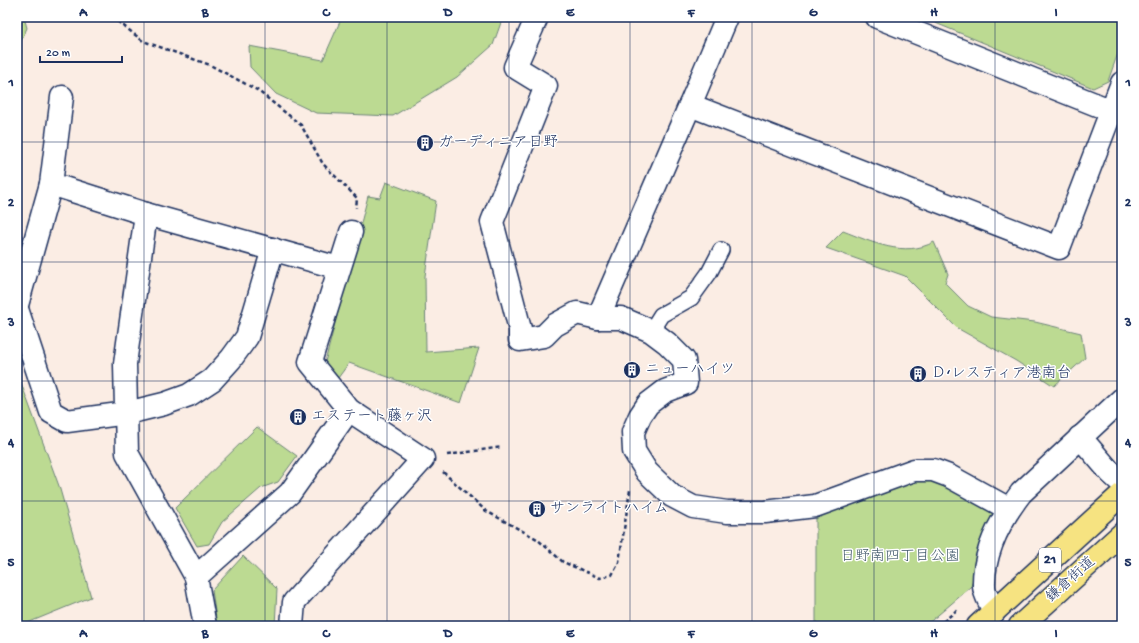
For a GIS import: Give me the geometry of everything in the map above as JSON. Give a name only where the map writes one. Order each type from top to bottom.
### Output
[{"type":"main road","name":"鎌倉街道","points":[[978,626],[1122,494]]},
{"type":"main road","name":"鎌倉街道","points":[[1020,626],[1122,534]]},
{"type":"street","points":[[537,17],[515,67],[546,86],[492,222],[520,329],[520,340],[544,336],[555,325],[577,313],[598,318],[621,318],[651,331],[667,342],[684,360],[686,383],[666,391],[648,404],[640,416],[633,432],[634,451],[638,461],[672,496],[693,507],[727,512],[765,512],[815,506],[914,470],[933,470],[949,476],[1009,509]]},
{"type":"street","points":[[598,318],[727,17]]},
{"type":"street","points":[[877,17],[1112,111]]},
{"type":"street","points":[[690,105],[1059,248],[1122,83]]},
{"type":"street","points":[[17,305],[51,184],[62,97]]},
{"type":"street","points":[[51,184],[146,214],[339,268]]},
{"type":"street","points":[[146,214],[125,364],[127,453],[196,577],[205,626]]},
{"type":"street","points":[[292,626],[294,602],[423,459],[349,410],[310,362],[351,232]]},
{"type":"street","points":[[17,309],[51,412],[67,421],[127,413],[164,404],[189,395],[212,380],[247,337],[274,249]]},
{"type":"street","points":[[994,612],[984,587],[986,565],[994,538],[1009,509],[1021,493],[1122,399]]},
{"type":"street","points":[[196,577],[290,493],[349,410]]},
{"type":"street","points":[[1080,437],[1111,473],[1122,482]]},
{"type":"lane","points":[[651,331],[661,315],[691,298],[709,273],[721,250]]},
{"type":"path","points":[[112,17],[143,41],[210,65],[257,90],[301,125],[323,164],[357,198],[351,232]]},
{"type":"path","points":[[423,459],[502,447]]},
{"type":"path","points":[[423,459],[440,470],[486,511],[537,539],[562,562],[600,578],[612,575],[619,562],[627,498]]},
{"type":"green space","points":[[17,17],[24,17],[27,28],[17,49]]},
{"type":"green space","points":[[342,17],[503,17],[493,45],[457,77],[393,116],[316,113],[276,94],[250,67],[249,46],[323,60]]},
{"type":"green space","points":[[921,17],[1122,17],[1122,42],[1108,81],[1093,88]]},
{"type":"green space","points":[[386,182],[436,201],[425,276],[426,352],[479,348],[461,403],[349,363],[338,378],[325,362],[368,196],[380,198]]},
{"type":"green space","points":[[843,231],[888,247],[911,249],[923,247],[934,242],[948,274],[945,283],[968,306],[991,317],[1035,322],[1081,333],[1085,358],[1054,386],[1016,361],[957,328],[905,276],[826,248]]},
{"type":"green space","points":[[17,372],[59,486],[91,597],[20,626],[17,626]]},
{"type":"green space","points":[[257,427],[297,456],[278,482],[261,488],[222,522],[209,544],[197,546],[175,508]]},
{"type":"green space","name":"日野南四丁目公園","points":[[916,477],[932,478],[998,507],[981,546],[971,587],[925,626],[816,626],[816,513]]},
{"type":"green space","points":[[243,556],[277,589],[275,626],[217,626],[212,590]]},
{"type":"place","name":"ガーディニア日野","points":[[425,143]]},
{"type":"place","name":"ニューハイツ","points":[[632,370]]},
{"type":"place","name":"Ｄ‘レスティア港南台","points":[[918,374]]},
{"type":"place","name":"エステート藤ヶ沢","points":[[298,417]]},
{"type":"place","name":"サンライトハイム","points":[[537,509]]}]
